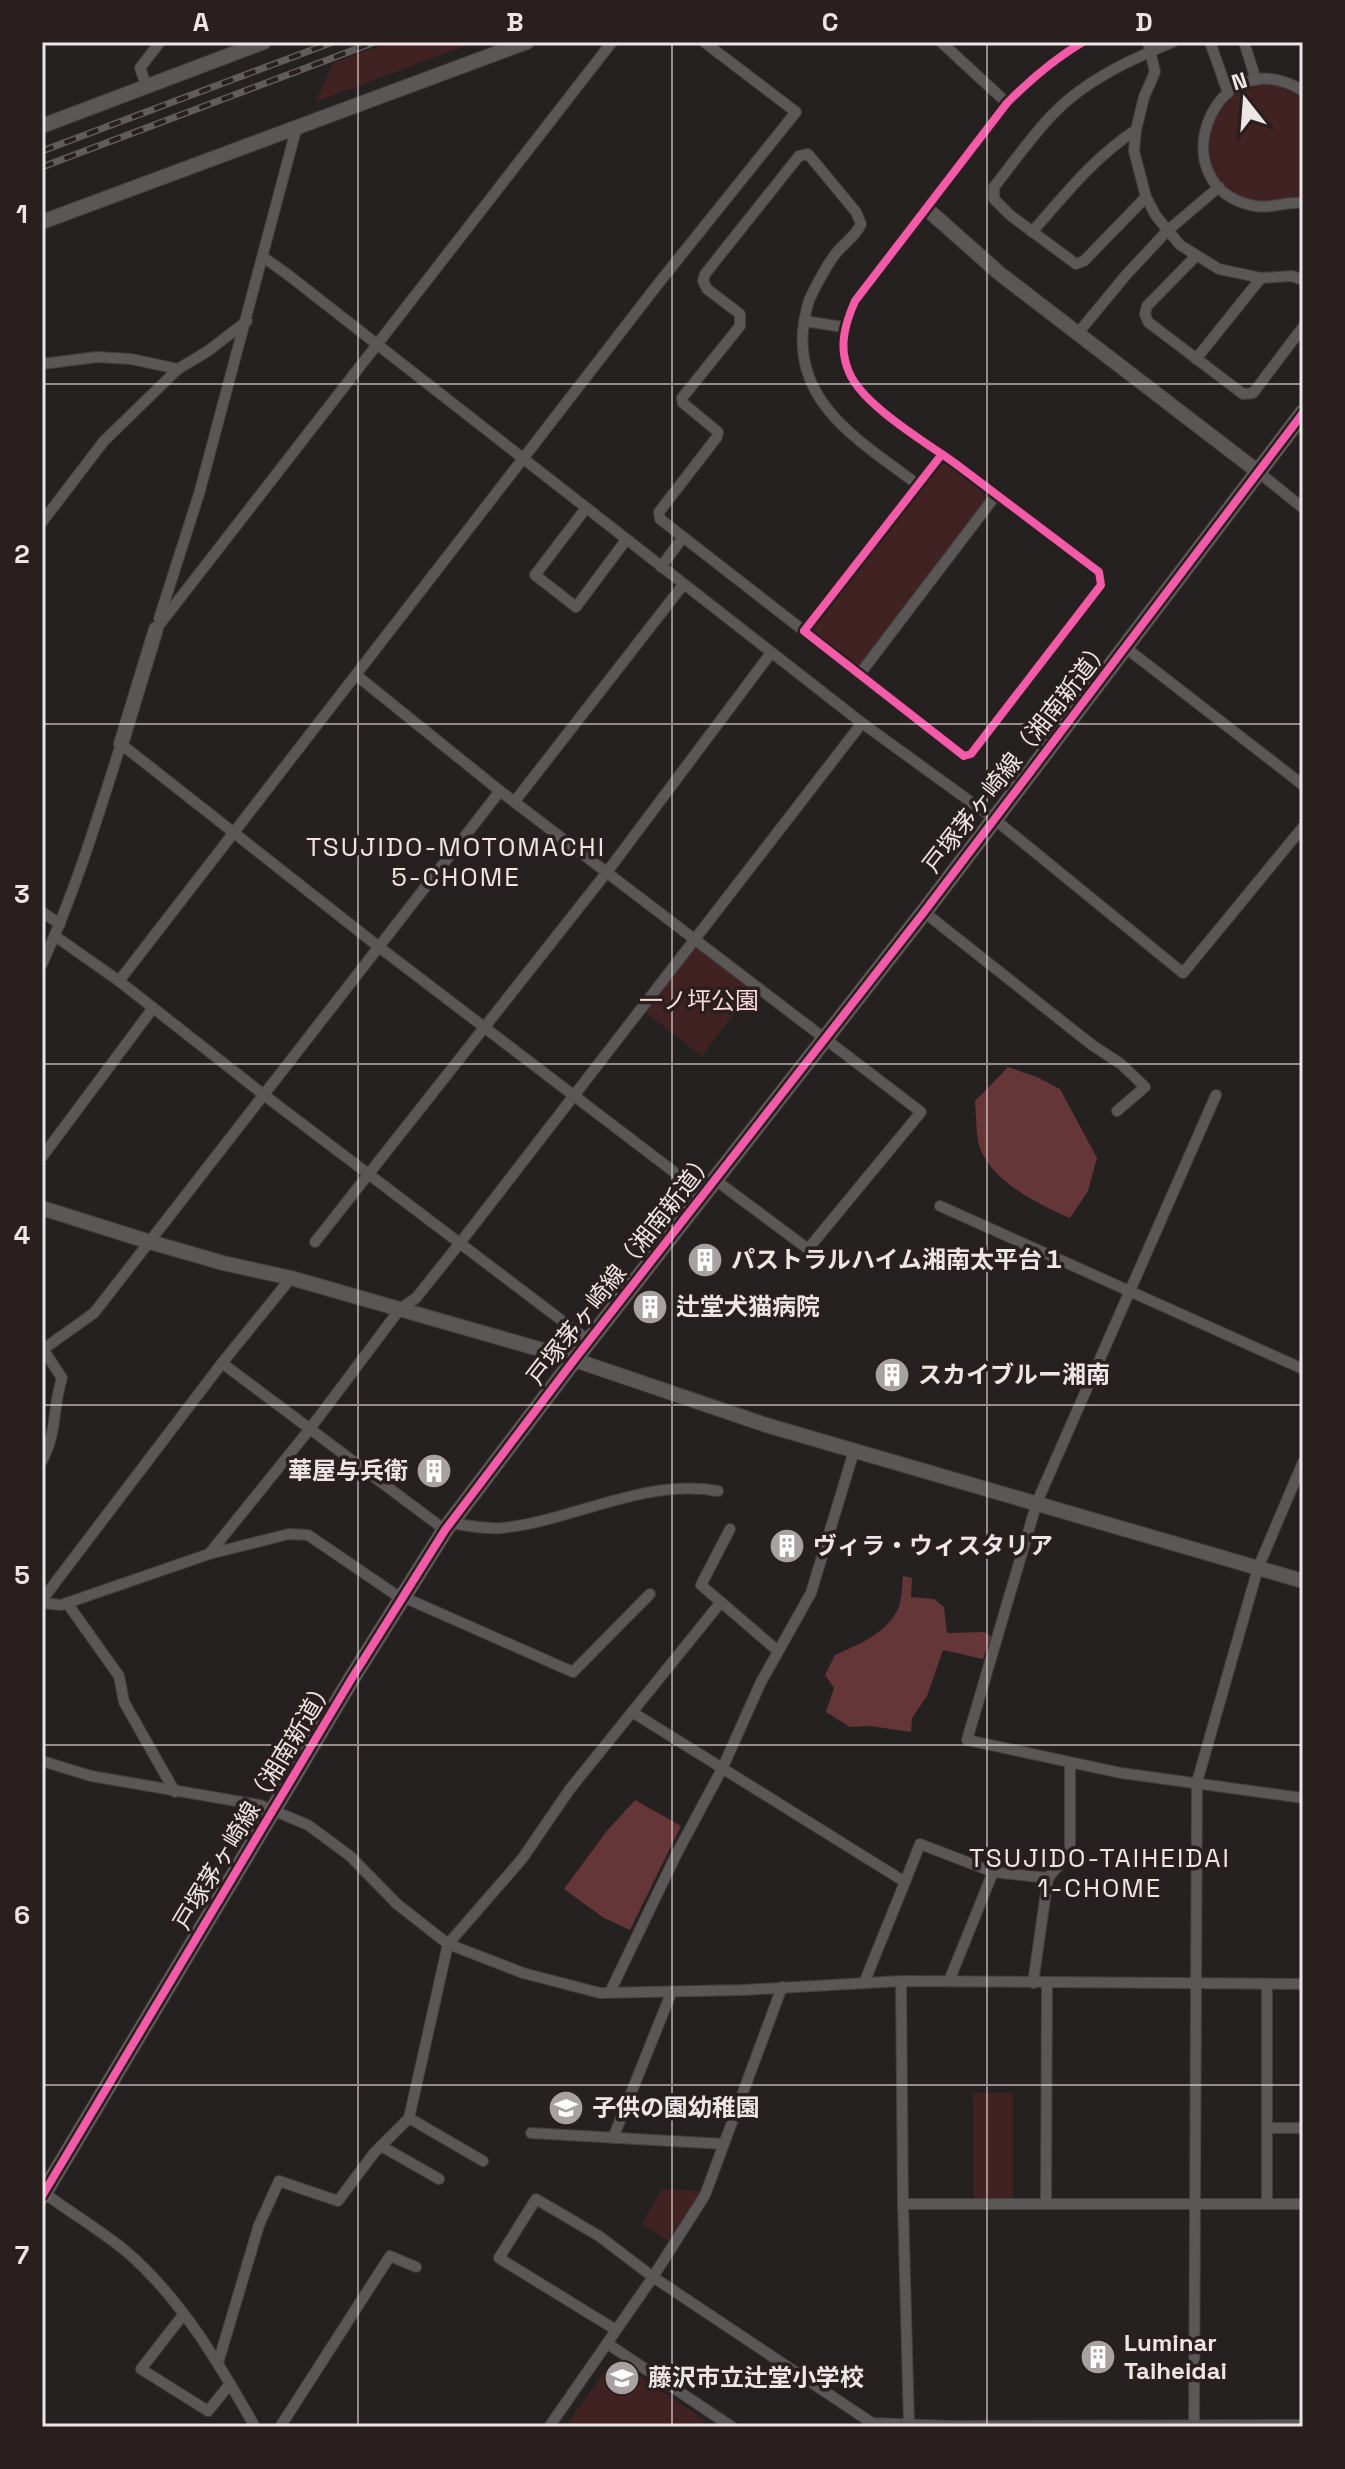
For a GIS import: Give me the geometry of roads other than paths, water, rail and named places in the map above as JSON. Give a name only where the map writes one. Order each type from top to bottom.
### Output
[{"type":"main road","name":"戸塚茅ヶ崎線（湘南新道）","points":[[43,2193],[448,1526],[924,912],[1303,413]]},
{"type":"street","points":[[147,87],[140,68],[160,42]]},
{"type":"street","points":[[42,126],[264,42]]},
{"type":"street","points":[[42,222],[527,42]]},
{"type":"street","points":[[156,629],[612,42]]},
{"type":"street","points":[[119,981],[796,112],[704,42]]},
{"type":"street","points":[[941,42],[1007,103]]},
{"type":"street","points":[[918,485],[846,430],[821,404],[807,372],[802,344],[809,298],[837,251],[858,231],[861,224],[856,212],[808,154],[799,156],[705,274],[703,281],[707,289],[740,314],[740,326],[682,398],[683,403],[718,432],[706,453],[659,512],[660,519],[964,756],[971,754],[1101,585],[1099,572],[874,404],[859,389],[849,372],[843,347],[843,327],[855,301],[1007,103],[1062,54],[1083,42]]},
{"type":"street","points":[[1146,197],[1084,261],[1076,264],[994,199],[994,187],[1053,114],[1088,84],[1150,47],[1173,42]]},
{"type":"street","points":[[1210,42],[1228,93]]},
{"type":"street","points":[[1244,42],[1256,80]]},
{"type":"street","points":[[1150,47],[1155,72],[1144,97],[1134,151],[1146,197],[1167,231],[1196,256],[1219,269],[1261,278],[1292,276],[1303,280]]},
{"type":"street","points":[[1303,91],[1277,79],[1256,80],[1228,93],[1212,109],[1205,123],[1202,142],[1206,164],[1219,187],[1238,201],[1271,207],[1303,203]]},
{"type":"street","points":[[42,964],[60,924],[121,744],[199,494],[297,126]]},
{"type":"street","points":[[1032,232],[1087,169],[1113,145],[1136,130]]},
{"type":"street","points":[[1078,333],[1167,231],[1219,187]]},
{"type":"street","points":[[927,209],[999,273],[1303,508]]},
{"type":"street","points":[[1196,256],[1147,306],[1145,314],[1148,322],[1243,394],[1253,393],[1303,327]]},
{"type":"street","points":[[263,257],[862,723],[993,818],[1183,973],[1303,827]]},
{"type":"street","points":[[1196,359],[1261,278]]},
{"type":"street","points":[[42,522],[104,441],[178,369],[247,321]]},
{"type":"street","points":[[804,321],[843,327]]},
{"type":"street","points":[[42,364],[97,357],[131,359],[178,369]]},
{"type":"street","points":[[804,631],[942,454]]},
{"type":"street","points":[[859,675],[996,495]]},
{"type":"street","points":[[586,508],[535,575],[576,607],[626,540]]},
{"type":"street","points":[[661,567],[683,537]]},
{"type":"street","points":[[515,801],[683,585]]},
{"type":"street","points":[[1126,648],[1303,785]]},
{"type":"street","points":[[315,1242],[607,872],[771,653]]},
{"type":"street","points":[[356,675],[500,791],[921,1112],[808,1249],[714,1179]]},
{"type":"street","points":[[209,1554],[309,1430],[400,1309],[416,1298],[460,1243],[862,723]]},
{"type":"street","points":[[121,744],[482,1027],[703,1194]]},
{"type":"street","points":[[42,1461],[56,1426],[55,1400],[62,1378],[43,1350],[94,1313],[500,791]]},
{"type":"street","points":[[42,912],[60,924]]},
{"type":"street","points":[[924,912],[1092,1045],[1121,1064],[1145,1087],[1117,1111]]},
{"type":"street","points":[[55,936],[119,981],[589,1341]]},
{"type":"street","points":[[42,1157],[153,1008]]},
{"type":"street","points":[[1216,1095],[1037,1502],[967,1740],[1070,1763],[1303,1798]]},
{"type":"street","points":[[940,1206],[1303,1369]]},
{"type":"street","points":[[42,1208],[223,1263],[291,1278],[574,1360],[766,1425],[1303,1581]]},
{"type":"street","points":[[291,1278],[222,1363],[42,1602],[61,1605],[209,1554],[289,1534],[308,1535],[403,1598],[573,1672],[650,1594]]},
{"type":"street","points":[[222,1363],[309,1430],[448,1526],[500,1528],[666,1488],[695,1487],[718,1491]]},
{"type":"street","points":[[610,1992],[778,1651],[811,1593],[854,1451]]},
{"type":"street","points":[[1194,2426],[1197,1782],[1258,1568],[1303,1462]]},
{"type":"street","points":[[730,1529],[701,1585],[778,1651]]},
{"type":"street","points":[[218,2363],[259,2225],[279,2181],[338,2201],[381,2146],[409,2118],[448,1944],[522,1859],[570,1789],[721,1602]]},
{"type":"street","points":[[67,1603],[119,1676],[124,1702],[175,1792]]},
{"type":"street","points":[[632,1712],[905,1882]]},
{"type":"street","points":[[42,1761],[91,1776],[260,1805],[308,1825],[350,1856],[397,1904],[448,1944],[523,1973],[587,1991],[743,1990],[901,1981],[1303,1984]]},
{"type":"street","points":[[1033,1983],[1048,1878],[1070,1852],[1070,1763]]},
{"type":"street","points":[[864,1983],[920,1844],[993,1872],[1048,1878]]},
{"type":"street","points":[[949,1981],[993,1872]]},
{"type":"street","points":[[901,1981],[909,2424]]},
{"type":"street","points":[[1046,2204],[1047,1982]]},
{"type":"street","points":[[1267,1985],[1267,2204]]},
{"type":"street","points":[[549,2427],[608,2344],[705,2195],[782,1987]]},
{"type":"street","points":[[613,2138],[672,1991]]},
{"type":"street","points":[[409,2118],[483,2161]]},
{"type":"street","points":[[1267,2128],[1303,2128]]},
{"type":"street","points":[[531,2133],[724,2144]]},
{"type":"street","points":[[381,2146],[439,2179]]},
{"type":"street","points":[[43,2193],[128,2253],[159,2285],[218,2363],[255,2427]]},
{"type":"street","points":[[616,2330],[499,2258],[536,2199],[599,2236],[653,2277],[870,2425],[1303,2425]]},
{"type":"street","points":[[903,2204],[1303,2204]]},
{"type":"street","points":[[280,2427],[390,2256],[416,2267]]},
{"type":"street","points":[[183,2315],[141,2369],[208,2411],[230,2384]]},
{"type":"street","points":[[608,2344],[732,2427]]},
{"type":"railway","points":[[42,151],[333,42]]},
{"type":"railway","points":[[42,167],[375,42]]},
{"type":"place","name":"パストラルハイム湘南太平台１","points":[[705,1260]]},
{"type":"place","name":"辻堂犬猫病院","points":[[650,1307]]},
{"type":"place","name":"スカイブルー湘南","points":[[892,1375]]},
{"type":"place","name":"華屋与兵衛","points":[[434,1471]]},
{"type":"place","name":"ヴィラ・ウィスタリア","points":[[787,1546]]},
{"type":"place","name":"子供の園幼稚園","points":[[566,2108]]},
{"type":"place","name":"Luminar Taiheidai","points":[[1098,2357]]},
{"type":"place","name":"藤沢市立辻堂小学校","points":[[622,2378]]},
{"type":"district","name":"TSUJIDO-MOTOMACHI 5-CHOME","points":[[456,862]]},
{"type":"district","name":"TSUJIDO-TAIHEIDAI 1-CHOME","points":[[1100,1873]]},
{"type":"park label","name":"一ノ坪公園","points":[[699,1001]]}]
